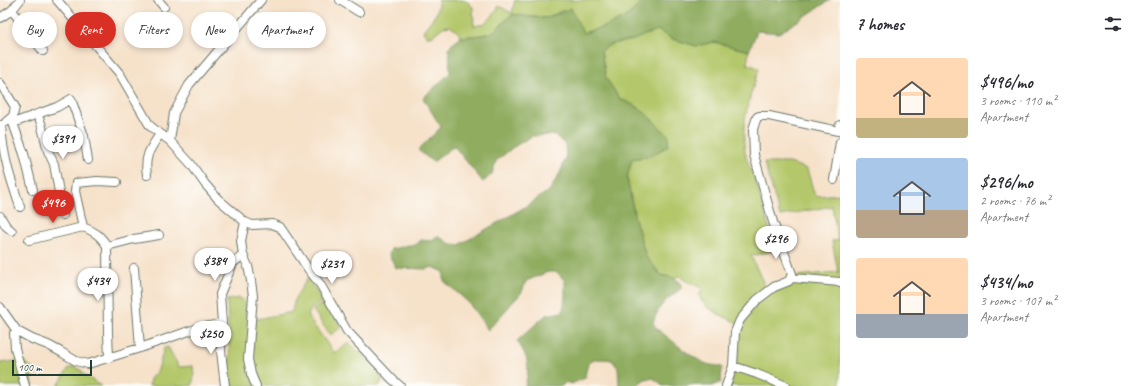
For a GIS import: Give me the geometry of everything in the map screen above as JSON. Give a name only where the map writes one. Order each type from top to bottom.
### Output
[{"type":"street","points":[[0,18],[12,10],[20,0]]},
{"type":"street","points":[[57,0],[120,74],[150,126],[170,141],[191,164],[196,173],[213,194],[245,222],[252,225],[272,224],[280,228],[320,284],[347,331],[400,386]]},
{"type":"street","points":[[158,0],[164,7]]},
{"type":"street","points":[[170,141],[174,113],[189,84],[261,0]]},
{"type":"street","points":[[340,0],[358,12]]},
{"type":"street","points":[[12,10],[43,51]]},
{"type":"street","points":[[0,83],[15,108],[12,122],[24,154],[34,190]]},
{"type":"street","points":[[20,207],[7,169],[3,152],[0,125],[57,107],[71,99],[84,136],[88,160]]},
{"type":"street","points":[[37,114],[41,123],[48,151],[54,164],[63,215]]},
{"type":"street","points":[[792,278],[754,155],[753,129],[757,117],[769,116],[839,128],[840,141],[834,180]]},
{"type":"street","points":[[147,175],[146,160],[152,146],[160,134]]},
{"type":"street","points":[[83,227],[75,191],[76,183],[97,180],[117,182]]},
{"type":"street","points":[[0,216],[6,226],[12,231]]},
{"type":"street","points":[[245,222],[241,241],[243,255],[248,266],[253,296],[248,359],[256,386]]},
{"type":"street","points":[[29,240],[83,227],[102,237],[107,246],[108,332],[110,358]]},
{"type":"street","points":[[107,246],[134,239],[159,235]]},
{"type":"street","points":[[225,386],[221,351],[222,323],[220,294],[233,263],[243,255]]},
{"type":"street","points":[[134,268],[140,348]]},
{"type":"street","points":[[726,386],[733,366],[735,332],[740,320],[757,300],[774,287],[789,281],[792,278],[840,282]]},
{"type":"street","points":[[0,307],[17,331],[48,345],[76,361],[88,364],[192,330],[222,323]]},
{"type":"street","points":[[17,331],[14,333],[15,348],[26,386]]},
{"type":"street","points":[[733,366],[786,386]]},
{"type":"green space","points":[[439,0],[465,0],[473,7],[474,26],[486,22],[499,6],[512,13],[515,0],[642,0],[631,13],[624,18],[583,33],[563,10],[547,18],[513,14],[493,32],[482,35],[461,37],[457,31],[450,26],[443,27],[432,36],[426,36],[423,31],[436,14]]},
{"type":"green space","points":[[642,0],[830,0],[779,33],[757,31],[749,51],[714,42],[696,46],[673,39],[657,30],[633,40],[611,44],[601,51],[606,78],[619,98],[641,109],[669,136],[668,146],[651,156],[632,159],[627,178],[635,219],[646,257],[661,275],[674,278],[680,282],[682,288],[664,303],[658,311],[653,323],[657,329],[695,358],[707,364],[722,367],[721,382],[713,386],[702,386],[697,384],[663,386],[653,378],[645,379],[636,386],[621,386],[619,385],[618,368],[612,360],[600,359],[590,363],[586,371],[585,378],[571,384],[566,382],[562,386],[525,386],[528,368],[524,353],[517,341],[546,315],[563,312],[565,281],[557,272],[548,272],[526,281],[522,292],[488,330],[468,302],[444,281],[444,272],[433,267],[427,269],[396,268],[389,255],[391,249],[416,245],[421,240],[431,241],[437,236],[451,244],[459,245],[525,207],[550,190],[560,173],[566,158],[565,145],[555,135],[532,136],[512,148],[496,161],[492,174],[483,182],[454,146],[433,162],[418,150],[441,127],[423,98],[450,73],[449,47],[461,37],[482,35],[493,32],[513,14],[547,18],[571,8],[583,33],[624,18],[637,7]]},
{"type":"green space","points":[[657,30],[673,39],[696,46],[714,42],[749,51],[747,64],[759,68],[746,113],[744,148],[757,185],[776,250],[751,256],[768,293],[795,284],[798,276],[838,272],[832,241],[838,240],[832,206],[780,216],[764,163],[790,163],[807,169],[814,193],[817,196],[840,194],[840,386],[731,386],[740,324],[706,306],[700,296],[702,288],[679,276],[674,278],[661,275],[646,257],[635,219],[627,178],[632,159],[651,156],[641,109],[619,98],[606,78],[601,51],[611,44],[633,40]]},
{"type":"green space","points":[[308,278],[323,301],[311,309],[308,317],[334,353],[349,343],[375,366],[382,380],[379,386],[231,386],[227,300],[240,298],[246,304],[245,315],[257,319],[292,312],[295,298]]},
{"type":"green space","points":[[325,302],[342,327],[330,335],[313,310]]},
{"type":"green space","points":[[168,347],[179,367],[193,366],[194,377],[192,386],[149,386],[150,379],[158,370],[164,348]]},
{"type":"green space","points":[[23,360],[31,367],[33,386],[0,386],[0,363]]},
{"type":"green space","points":[[74,366],[101,386],[58,386],[68,369]]}]
